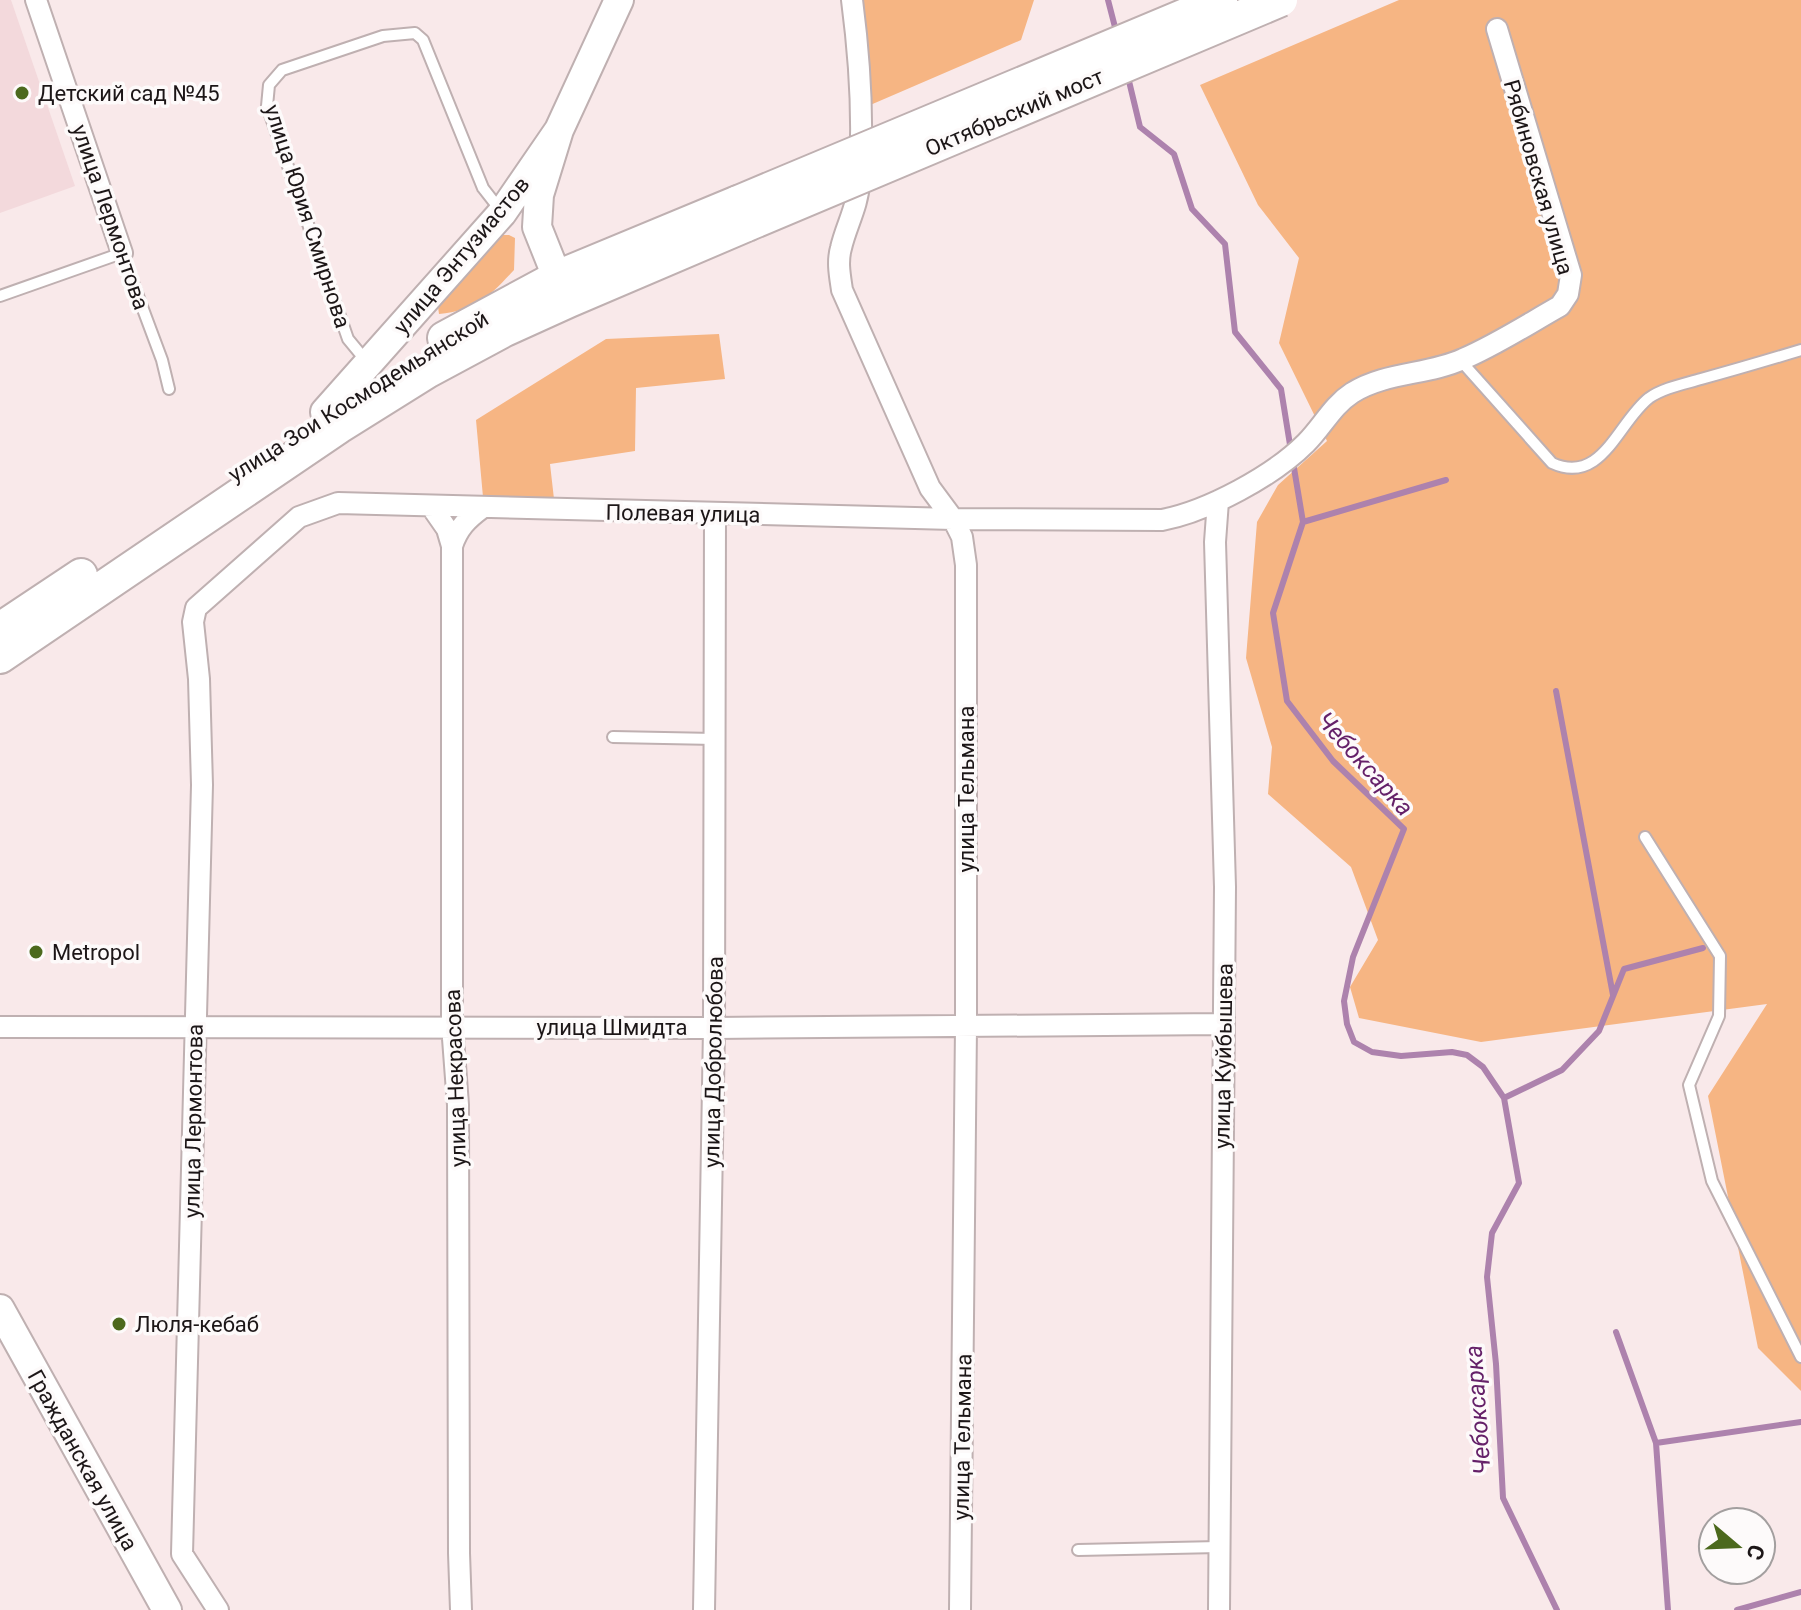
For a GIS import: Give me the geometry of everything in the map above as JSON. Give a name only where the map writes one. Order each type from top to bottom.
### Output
[{"type":"main road","name":"улица Энтузиастов","points":[[563,289],[539,236],[537,212],[544,176],[559,130],[619,0]]},
{"type":"main road","name":"Октябрьский мост","points":[[742,213],[1221,0]]},
{"type":"main road","name":"Октябрьский мост","points":[[742,213],[1281,0]]},
{"type":"main road","name":"улица Энтузиастов","points":[[325,412],[502,213],[559,130]]},
{"type":"main road","name":"улица Зои Космодемьянской","points":[[0,629],[325,412],[443,339],[742,213]]},
{"type":"main road","name":"улица Зои Космодемьянской","points":[[0,657],[377,403],[492,337],[563,289]]},
{"type":"main road","name":"Гражданская улица","points":[[0,1309],[167,1610]]},
{"type":"street","name":"улица Лермонтова","points":[[36,0],[122,253]]},
{"type":"street","name":"улица Тельмана","points":[[852,0],[860,54],[859,186],[851,222],[840,249],[838,268],[842,290],[930,488],[962,537],[966,565],[966,1026],[960,1610]]},
{"type":"street","name":"Рябиновская улица","points":[[1267,472],[1298,451],[1331,411],[1353,393],[1389,378],[1461,361],[1560,306],[1568,294],[1571,275],[1497,29]]},
{"type":"street","name":"Полевая улица","points":[[193,622],[196,608],[299,517],[338,503],[953,519],[1162,520],[1189,514],[1218,501],[1267,472]]},
{"type":"street","name":"улица Куйбышева","points":[[1218,501],[1215,542],[1225,887],[1219,1610]]},
{"type":"street","name":"улица Некрасова","points":[[431,506],[447,529],[452,546],[452,1025],[458,1105],[461,1610]]},
{"type":"street","points":[[452,546],[466,520],[482,508]]},
{"type":"street","name":"улица Добролюбова","points":[[704,1610],[714,1028],[715,513]]},
{"type":"street","name":"улица Лермонтова","points":[[193,622],[199,679],[202,785],[182,1554],[218,1610]]},
{"type":"street","name":"улица Шмидта","points":[[0,1027],[452,1025],[714,1028],[1223,1024]]},
{"type":"lane","name":"улица Юрия Смирнова","points":[[369,363],[348,339],[267,106],[269,85],[282,70],[383,36],[415,33],[423,40],[483,188],[502,213]]},
{"type":"lane","points":[[0,296],[122,253]]},
{"type":"lane","name":"улица Лермонтова","points":[[122,253],[162,360],[169,389]]},
{"type":"lane","points":[[1461,361],[1552,463],[1567,470],[1587,466],[1602,454],[1649,398],[1672,388],[1801,350]]},
{"type":"lane","points":[[613,737],[715,739]]},
{"type":"lane","points":[[1645,837],[1720,956],[1719,1016],[1689,1085],[1712,1181],[1801,1357]]},
{"type":"lane","points":[[1078,1550],[1219,1547]]},
{"type":"shaded area","name":"Детский сад №45","points":[[0,0],[11,0],[75,186],[0,213]]},
{"type":"shaded area","points":[[852,0],[1034,0],[1021,40],[861,109]]},
{"type":"shaded area","points":[[1399,0],[1801,0],[1801,1391],[1758,1348],[1708,1096],[1767,1004],[1481,1042],[1359,1018],[1350,987],[1378,940],[1351,867],[1268,794],[1272,747],[1246,658],[1257,522],[1278,485],[1327,441],[1279,343],[1299,258],[1258,205],[1200,85]]},
{"type":"shaded area","points":[[503,235],[515,238],[514,270],[481,301],[439,314],[438,307]]},
{"type":"shaded area","points":[[719,334],[725,379],[636,388],[635,451],[550,464],[554,499],[483,497],[476,420],[606,339]]},
{"type":"waterway","name":"Чебоксарка","points":[[1108,0],[1116,31]]},
{"type":"waterway","name":"Чебоксарка","points":[[1128,77],[1140,127],[1174,154],[1192,209],[1225,244],[1235,332],[1281,389],[1291,451]]},
{"type":"waterway","name":"Чебоксарка","points":[[1293,462],[1303,522],[1273,613],[1287,701],[1333,761],[1404,829],[1353,957],[1344,1001],[1347,1024],[1354,1042],[1372,1052],[1401,1056],[1452,1052],[1467,1055],[1483,1067],[1504,1098],[1519,1183],[1492,1233],[1487,1277],[1496,1364],[1503,1498],[1557,1610]]},
{"type":"waterway","points":[[1303,522],[1446,480]]},
{"type":"waterway","points":[[1556,691],[1613,995]]},
{"type":"waterway","points":[[1504,1098],[1562,1070],[1599,1031],[1624,969],[1703,948]]},
{"type":"waterway","points":[[1616,1332],[1656,1443],[1668,1610]]},
{"type":"waterway","points":[[1656,1443],[1801,1422]]},
{"type":"waterway","points":[[1737,1610],[1801,1592]]},
{"type":"place","name":"Детский сад №45","points":[[22,93]]},
{"type":"place","name":"Metropol","points":[[36,952]]},
{"type":"place","name":"Люля-кебаб","points":[[119,1324]]}]
